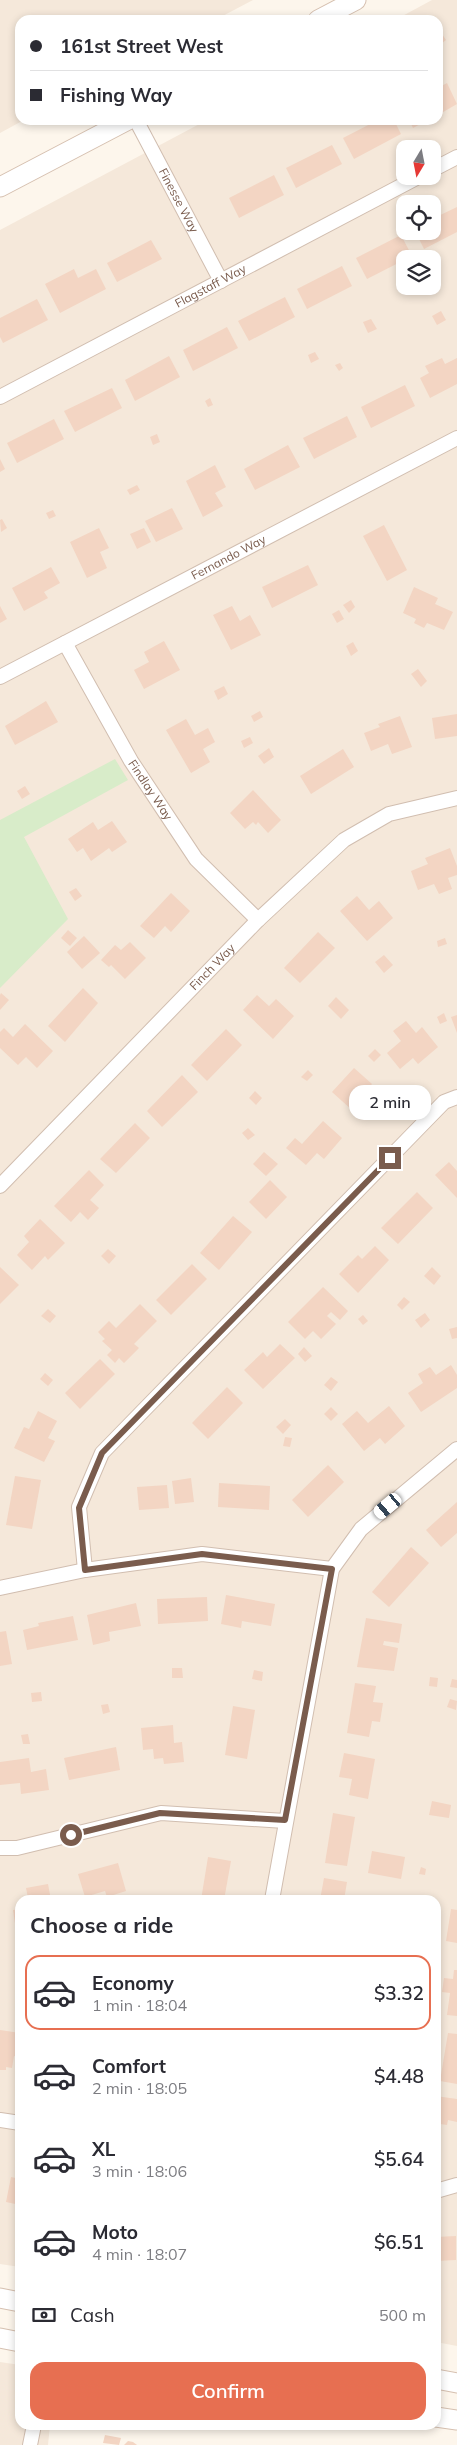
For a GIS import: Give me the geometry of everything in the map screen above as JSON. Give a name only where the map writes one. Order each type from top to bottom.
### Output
[{"type":"street","points":[[328,15],[356,0]]},
{"type":"street","points":[[0,187],[118,125]]},
{"type":"street","name":"Finesse Way","points":[[139,125],[221,281]]},
{"type":"street","points":[[441,165],[457,157]]},
{"type":"street","name":"Flagstaff Way","points":[[0,397],[403,185]]},
{"type":"street","name":"Fernando Way","points":[[0,677],[457,438]]},
{"type":"street","name":"Findlay Way","points":[[65,643],[131,761],[196,859],[258,920]]},
{"type":"street","name":"Finch Way","points":[[0,1186],[258,920],[344,840],[389,814],[457,798]]},
{"type":"street","points":[[85,1570],[79,1508],[102,1453],[444,1102],[457,1098]]},
{"type":"street","points":[[273,1895],[332,1569],[361,1529],[457,1449]]},
{"type":"street","points":[[0,1588],[85,1570],[202,1554],[332,1569]]},
{"type":"street","points":[[0,1848],[17,1848],[160,1813],[285,1820]]},
{"type":"street","points":[[0,2120],[15,2122]]},
{"type":"street","points":[[441,2190],[457,2185]]},
{"type":"street","points":[[0,2298],[15,2301]]},
{"type":"street","points":[[0,2338],[15,2341]]},
{"type":"street","points":[[441,2380],[457,2382]]},
{"type":"street","points":[[441,2417],[457,2420]]},
{"type":"street","points":[[30,2445],[33,2430]]},
{"type":"shaded area","points":[[0,0],[253,0],[224,15],[15,15],[15,125],[0,133]]},
{"type":"shaded area","points":[[432,0],[457,0],[457,2346],[441,2343],[441,1895],[15,1895],[15,2266],[0,2264],[0,230],[198,125],[443,125],[443,15],[404,15]]},
{"type":"shaded area","points":[[0,2362],[15,2364],[15,2430],[50,2430],[48,2445],[0,2445]]},
{"type":"green space","points":[[115,759],[128,780],[24,837],[68,919],[0,988],[0,820]]},
{"type":"building","points":[[447,83],[457,104],[443,112],[443,85]]},
{"type":"building","points":[[368,125],[396,125],[401,134],[354,159],[343,138]]},
{"type":"building","points":[[332,145],[342,164],[296,188],[286,168]]},
{"type":"building","points":[[274,175],[284,195],[239,218],[229,198]]},
{"type":"building","points":[[457,207],[457,232],[424,249],[420,240],[441,240],[441,215]]},
{"type":"building","points":[[396,238],[396,240],[404,240],[409,250],[396,250],[396,264],[367,279],[356,258]]},
{"type":"building","points":[[151,240],[162,259],[117,282],[107,263]]},
{"type":"building","points":[[342,266],[352,286],[307,309],[297,289]]},
{"type":"building","points":[[74,269],[78,278],[96,269],[106,289],[60,313],[45,284]]},
{"type":"building","points":[[285,297],[295,317],[249,341],[238,321]]},
{"type":"building","points":[[37,299],[48,320],[3,343],[0,337],[0,318]]},
{"type":"building","points":[[441,311],[446,320],[437,325],[432,316]]},
{"type":"building","points":[[371,319],[377,329],[368,333],[363,322]]},
{"type":"building","points":[[227,327],[238,348],[193,371],[183,350]]},
{"type":"building","points":[[315,352],[319,359],[311,363],[308,355]]},
{"type":"building","points":[[169,356],[180,377],[135,401],[125,380]]},
{"type":"building","points":[[442,358],[445,364],[457,358],[457,384],[430,398],[420,378],[429,373],[425,366]]},
{"type":"building","points":[[340,363],[343,368],[339,371],[335,365]]},
{"type":"building","points":[[405,385],[415,406],[371,428],[361,407]]},
{"type":"building","points":[[112,388],[122,408],[75,432],[64,411]]},
{"type":"building","points":[[210,398],[213,405],[208,407],[205,401]]},
{"type":"building","points":[[347,416],[357,437],[314,459],[303,438]]},
{"type":"building","points":[[54,419],[64,439],[17,463],[7,443]]},
{"type":"building","points":[[157,434],[160,442],[153,445],[150,437]]},
{"type":"building","points":[[288,445],[300,467],[255,490],[244,469]]},
{"type":"building","points":[[0,459],[5,469],[0,472]]},
{"type":"building","points":[[215,465],[226,487],[215,493],[223,506],[203,517],[186,481]]},
{"type":"building","points":[[137,485],[140,490],[130,495],[127,490]]},
{"type":"building","points":[[172,508],[183,529],[156,542],[145,521]]},
{"type":"building","points":[[53,510],[56,516],[49,519],[46,513]]},
{"type":"building","points":[[2,519],[7,528],[1,532],[0,520]]},
{"type":"building","points":[[384,525],[407,570],[387,581],[363,536]]},
{"type":"building","points":[[99,528],[109,548],[100,552],[107,568],[87,578],[70,542]]},
{"type":"building","points":[[144,528],[151,542],[137,549],[130,534]]},
{"type":"building","points":[[308,565],[318,585],[272,608],[262,587]]},
{"type":"building","points":[[51,567],[60,583],[44,592],[48,598],[24,611],[12,588]]},
{"type":"building","points":[[414,587],[438,598],[435,604],[453,612],[444,630],[427,623],[424,628],[414,623],[416,619],[403,613]]},
{"type":"building","points":[[351,600],[355,607],[349,613],[343,605]]},
{"type":"building","points":[[0,606],[7,619],[0,623]]},
{"type":"building","points":[[232,606],[240,621],[250,615],[261,635],[231,650],[213,615]]},
{"type":"building","points":[[339,610],[344,619],[337,623],[332,614]]},
{"type":"building","points":[[164,641],[180,670],[144,689],[134,670],[149,662],[144,652]]},
{"type":"building","points":[[353,642],[358,651],[351,656],[346,646]]},
{"type":"building","points":[[418,669],[427,681],[421,687],[411,674]]},
{"type":"building","points":[[224,686],[228,694],[218,700],[214,691]]},
{"type":"building","points":[[46,701],[58,722],[15,745],[5,726]]},
{"type":"building","points":[[260,711],[263,717],[254,722],[251,716]]},
{"type":"building","points":[[457,714],[457,736],[435,739],[432,718]]},
{"type":"building","points":[[400,716],[412,747],[392,754],[388,744],[371,751],[364,733],[380,727],[378,724]]},
{"type":"building","points":[[186,719],[195,735],[208,728],[215,742],[203,749],[210,762],[191,773],[166,730]]},
{"type":"building","points":[[250,737],[253,743],[244,748],[241,741]]},
{"type":"building","points":[[269,748],[274,757],[264,764],[258,756]]},
{"type":"building","points":[[343,749],[354,767],[311,794],[300,776]]},
{"type":"building","points":[[25,786],[30,794],[22,799],[17,791]]},
{"type":"building","points":[[253,790],[281,820],[268,833],[258,822],[256,825],[253,822],[245,829],[230,813]]},
{"type":"building","points":[[112,821],[127,842],[112,852],[109,848],[91,861],[83,848],[77,852],[68,839],[93,822],[98,830]]},
{"type":"building","points":[[450,848],[457,866],[457,875],[448,878],[452,889],[439,894],[434,884],[418,890],[411,871],[428,864],[425,858]]},
{"type":"building","points":[[76,888],[82,896],[75,901],[69,892]]},
{"type":"building","points":[[171,893],[190,911],[171,932],[165,926],[154,938],[140,926]]},
{"type":"building","points":[[357,896],[369,910],[379,901],[393,918],[367,941],[340,911]]},
{"type":"building","points":[[68,930],[77,938],[70,946],[61,938]]},
{"type":"building","points":[[318,932],[335,948],[300,983],[284,968]]},
{"type":"building","points":[[84,936],[100,953],[82,969],[67,952]]},
{"type":"building","points":[[445,938],[447,944],[438,947],[437,941]]},
{"type":"building","points":[[130,942],[146,958],[125,979],[111,965],[109,967],[101,960],[115,945],[121,950]]},
{"type":"building","points":[[384,955],[393,965],[384,973],[375,962]]},
{"type":"building","points":[[83,988],[98,1003],[65,1042],[48,1026]]},
{"type":"building","points":[[1,993],[9,1000],[0,1010],[0,995]]},
{"type":"building","points":[[257,995],[269,1006],[276,999],[294,1016],[273,1039],[243,1010]]},
{"type":"building","points":[[336,997],[349,1010],[341,1019],[328,1006]]},
{"type":"building","points":[[444,1013],[447,1021],[440,1024],[437,1017]]},
{"type":"building","points":[[457,1015],[457,1033],[451,1017]]},
{"type":"building","points":[[406,1021],[416,1033],[422,1027],[438,1047],[418,1064],[413,1058],[400,1069],[387,1053],[401,1041],[393,1031]]},
{"type":"building","points":[[25,1024],[53,1051],[37,1068],[26,1057],[18,1065],[0,1048],[0,1032],[4,1028],[13,1037]]},
{"type":"building","points":[[226,1029],[242,1045],[207,1081],[191,1065]]},
{"type":"building","points":[[375,1049],[381,1055],[374,1062],[368,1056]]},
{"type":"building","points":[[354,1068],[372,1084],[364,1093],[376,1104],[362,1119],[332,1092]]},
{"type":"building","points":[[308,1070],[313,1075],[307,1081],[301,1077]]},
{"type":"building","points":[[182,1075],[198,1092],[162,1127],[147,1111]]},
{"type":"building","points":[[255,1091],[262,1098],[256,1105],[249,1098]]},
{"type":"building","points":[[323,1121],[342,1138],[324,1159],[317,1153],[306,1165],[286,1148],[295,1138],[302,1144]]},
{"type":"building","points":[[135,1123],[150,1138],[116,1173],[100,1159]]},
{"type":"building","points":[[248,1128],[255,1135],[248,1140],[242,1133]]},
{"type":"building","points":[[264,1152],[278,1164],[266,1176],[253,1164]]},
{"type":"building","points":[[449,1162],[457,1171],[457,1198],[435,1175]]},
{"type":"building","points":[[89,1170],[104,1185],[90,1200],[99,1208],[88,1220],[80,1212],[71,1222],[54,1206]]},
{"type":"building","points":[[270,1180],[287,1197],[266,1219],[249,1202]]},
{"type":"building","points":[[417,1192],[433,1208],[398,1244],[381,1228]]},
{"type":"building","points":[[233,1216],[252,1232],[219,1270],[200,1253]]},
{"type":"building","points":[[40,1219],[65,1243],[48,1260],[45,1256],[32,1270],[17,1255],[29,1242],[24,1236]]},
{"type":"building","points":[[375,1246],[389,1260],[358,1293],[339,1274],[358,1255],[362,1259]]},
{"type":"building","points":[[108,1249],[116,1256],[109,1264],[101,1256]]},
{"type":"building","points":[[192,1264],[207,1279],[171,1315],[156,1300]]},
{"type":"building","points":[[0,1267],[19,1285],[0,1304]]},
{"type":"building","points":[[432,1267],[441,1276],[434,1285],[424,1276]]},
{"type":"building","points":[[323,1287],[348,1311],[340,1320],[331,1312],[327,1316],[336,1324],[321,1339],[313,1331],[305,1339],[288,1322]]},
{"type":"building","points":[[404,1297],[410,1302],[402,1310],[397,1305]]},
{"type":"building","points":[[140,1304],[157,1321],[134,1344],[139,1348],[124,1363],[119,1358],[115,1363],[107,1355],[112,1350],[102,1341],[105,1339],[98,1332],[109,1321],[116,1328]]},
{"type":"building","points":[[48,1309],[56,1316],[50,1323],[41,1316]]},
{"type":"building","points":[[425,1313],[430,1320],[421,1328],[415,1320]]},
{"type":"building","points":[[363,1315],[368,1321],[363,1325],[358,1319]]},
{"type":"building","points":[[457,1327],[457,1338],[452,1339],[449,1329]]},
{"type":"building","points":[[280,1344],[295,1358],[263,1389],[244,1370],[263,1352],[267,1357]]},
{"type":"building","points":[[304,1347],[312,1356],[305,1362],[298,1354]]},
{"type":"building","points":[[100,1359],[115,1374],[80,1409],[65,1393]]},
{"type":"building","points":[[451,1365],[457,1375],[457,1388],[421,1412],[408,1393],[423,1383],[418,1374],[430,1367],[436,1375]]},
{"type":"building","points":[[45,1373],[53,1380],[48,1386],[40,1379]]},
{"type":"building","points":[[331,1377],[338,1382],[331,1391],[324,1385]]},
{"type":"building","points":[[227,1387],[243,1403],[208,1439],[192,1423]]},
{"type":"building","points":[[389,1406],[405,1426],[385,1444],[380,1438],[364,1451],[342,1424],[357,1411],[368,1423]]},
{"type":"building","points":[[331,1407],[338,1414],[331,1421],[324,1414]]},
{"type":"building","points":[[38,1411],[57,1421],[48,1438],[55,1441],[44,1462],[14,1448],[24,1427],[29,1429]]},
{"type":"building","points":[[285,1419],[291,1425],[283,1434],[276,1427]]},
{"type":"building","points":[[285,1437],[292,1438],[290,1447],[283,1446]]},
{"type":"building","points":[[328,1465],[344,1482],[308,1517],[292,1500]]},
{"type":"building","points":[[15,1476],[41,1480],[32,1529],[6,1525]]},
{"type":"building","points":[[191,1478],[194,1502],[175,1504],[172,1481]]},
{"type":"building","points":[[219,1483],[270,1486],[269,1510],[218,1507]]},
{"type":"building","points":[[167,1485],[169,1508],[139,1510],[137,1487]]},
{"type":"building","points":[[457,1502],[457,1533],[441,1547],[426,1530]]},
{"type":"building","points":[[411,1547],[429,1563],[389,1607],[372,1592]]},
{"type":"building","points":[[226,1595],[275,1604],[271,1626],[242,1621],[241,1628],[221,1624]]},
{"type":"building","points":[[207,1597],[208,1621],[158,1624],[157,1599]]},
{"type":"building","points":[[136,1603],[141,1626],[109,1632],[110,1641],[93,1645],[87,1615]]},
{"type":"building","points":[[73,1616],[78,1640],[27,1650],[23,1630],[39,1626],[38,1623]]},
{"type":"building","points":[[366,1618],[402,1624],[399,1643],[384,1641],[383,1645],[398,1648],[394,1671],[357,1667]]},
{"type":"building","points":[[6,1631],[12,1664],[0,1666],[0,1632]]},
{"type":"building","points":[[172,1668],[182,1668],[183,1678],[172,1678]]},
{"type":"building","points":[[254,1670],[263,1672],[262,1681],[252,1679]]},
{"type":"building","points":[[430,1677],[438,1678],[437,1687],[429,1686]]},
{"type":"building","points":[[452,1679],[457,1680],[457,1688],[450,1687]]},
{"type":"building","points":[[355,1683],[376,1686],[373,1702],[383,1703],[380,1722],[372,1721],[369,1737],[347,1733]]},
{"type":"building","points":[[41,1692],[42,1701],[32,1702],[31,1693]]},
{"type":"building","points":[[450,1699],[457,1701],[456,1710],[447,1707]]},
{"type":"building","points":[[108,1704],[110,1712],[103,1714],[101,1705]]},
{"type":"building","points":[[233,1706],[255,1710],[247,1759],[225,1755]]},
{"type":"building","points":[[173,1725],[174,1743],[182,1742],[184,1762],[164,1764],[163,1758],[154,1759],[153,1749],[143,1750],[141,1728]]},
{"type":"building","points":[[28,1734],[30,1744],[23,1744],[21,1735]]},
{"type":"building","points":[[116,1747],[120,1770],[69,1780],[64,1758]]},
{"type":"building","points":[[344,1753],[375,1759],[368,1799],[349,1795],[352,1779],[339,1777]]},
{"type":"building","points":[[29,1758],[31,1772],[46,1769],[49,1790],[21,1794],[20,1783],[0,1785],[0,1762]]},
{"type":"building","points":[[432,1801],[451,1805],[449,1818],[429,1815]]},
{"type":"building","points":[[333,1813],[355,1817],[347,1866],[325,1863]]},
{"type":"building","points":[[372,1851],[405,1857],[401,1879],[368,1873]]},
{"type":"building","points":[[208,1857],[231,1861],[225,1895],[202,1895]]},
{"type":"building","points":[[118,1863],[126,1891],[113,1895],[106,1895],[105,1891],[84,1895],[78,1874]]},
{"type":"building","points":[[421,1867],[426,1869],[425,1875],[419,1874]]},
{"type":"building","points":[[324,1878],[347,1882],[345,1895],[321,1895]]},
{"type":"building","points":[[48,1884],[50,1895],[27,1895],[26,1888]]},
{"type":"building","points":[[451,1909],[457,1910],[457,1943],[446,1941]]},
{"type":"building","points":[[454,1970],[457,1970],[457,2016],[447,2015],[450,1993],[442,1992],[444,1978],[453,1979]]},
{"type":"building","points":[[0,2030],[15,2032],[15,2056],[12,2068],[6,2067],[6,2070],[0,2070]]},
{"type":"building","points":[[448,2033],[457,2034],[457,2084],[441,2081]]},
{"type":"building","points":[[441,2097],[457,2099],[457,2122],[448,2120],[447,2125],[441,2124]]},
{"type":"building","points":[[11,2177],[15,2178],[15,2204],[6,2202]]},
{"type":"building","points":[[456,2236],[456,2260],[441,2261],[441,2237]]},
{"type":"building","points":[[105,2435],[121,2438],[119,2445],[103,2443]]},
{"type":"building","points":[[128,2441],[133,2442],[137,2445],[124,2445]]},
{"type":"route","points":[[71,1835],[160,1813],[285,1820],[332,1569],[202,1554],[85,1570],[79,1508],[102,1453],[390,1158]]}]
